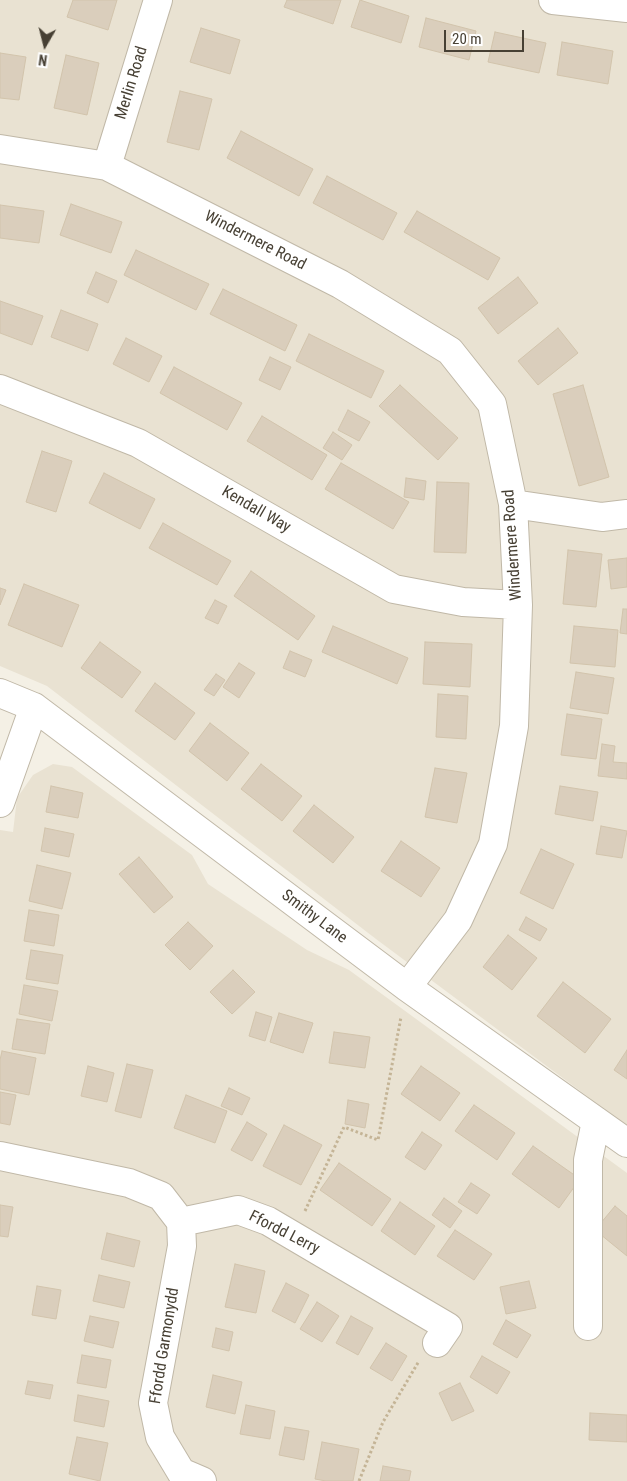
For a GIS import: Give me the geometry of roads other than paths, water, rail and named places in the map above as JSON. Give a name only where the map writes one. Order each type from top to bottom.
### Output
[{"type":"street","name":"Merlin Road","points":[[107,166],[158,0]]},
{"type":"street","points":[[553,0],[627,8]]},
{"type":"street","name":"Windermere Road","points":[[0,149],[107,166],[340,284],[450,351],[492,404],[513,504],[518,605],[514,726],[493,844],[458,920],[407,987]]},
{"type":"street","name":"Kendall Way","points":[[0,389],[138,443],[394,589],[463,602],[518,605]]},
{"type":"street","points":[[513,504],[602,517],[627,514]]},
{"type":"street","name":"Smithy Lane","points":[[0,693],[34,707],[407,987],[627,1143]]},
{"type":"street","points":[[0,803],[34,707]]},
{"type":"street","points":[[588,1326],[588,1160],[596,1121]]},
{"type":"street","points":[[0,1156],[129,1183],[161,1196],[181,1222]]},
{"type":"street","name":"Ffordd Lerry","points":[[181,1222],[238,1210],[268,1221],[448,1327]]},
{"type":"street","name":"Ffordd Garmonydd","points":[[181,1222],[182,1246],[153,1403],[160,1437],[181,1472],[202,1481]]}]
